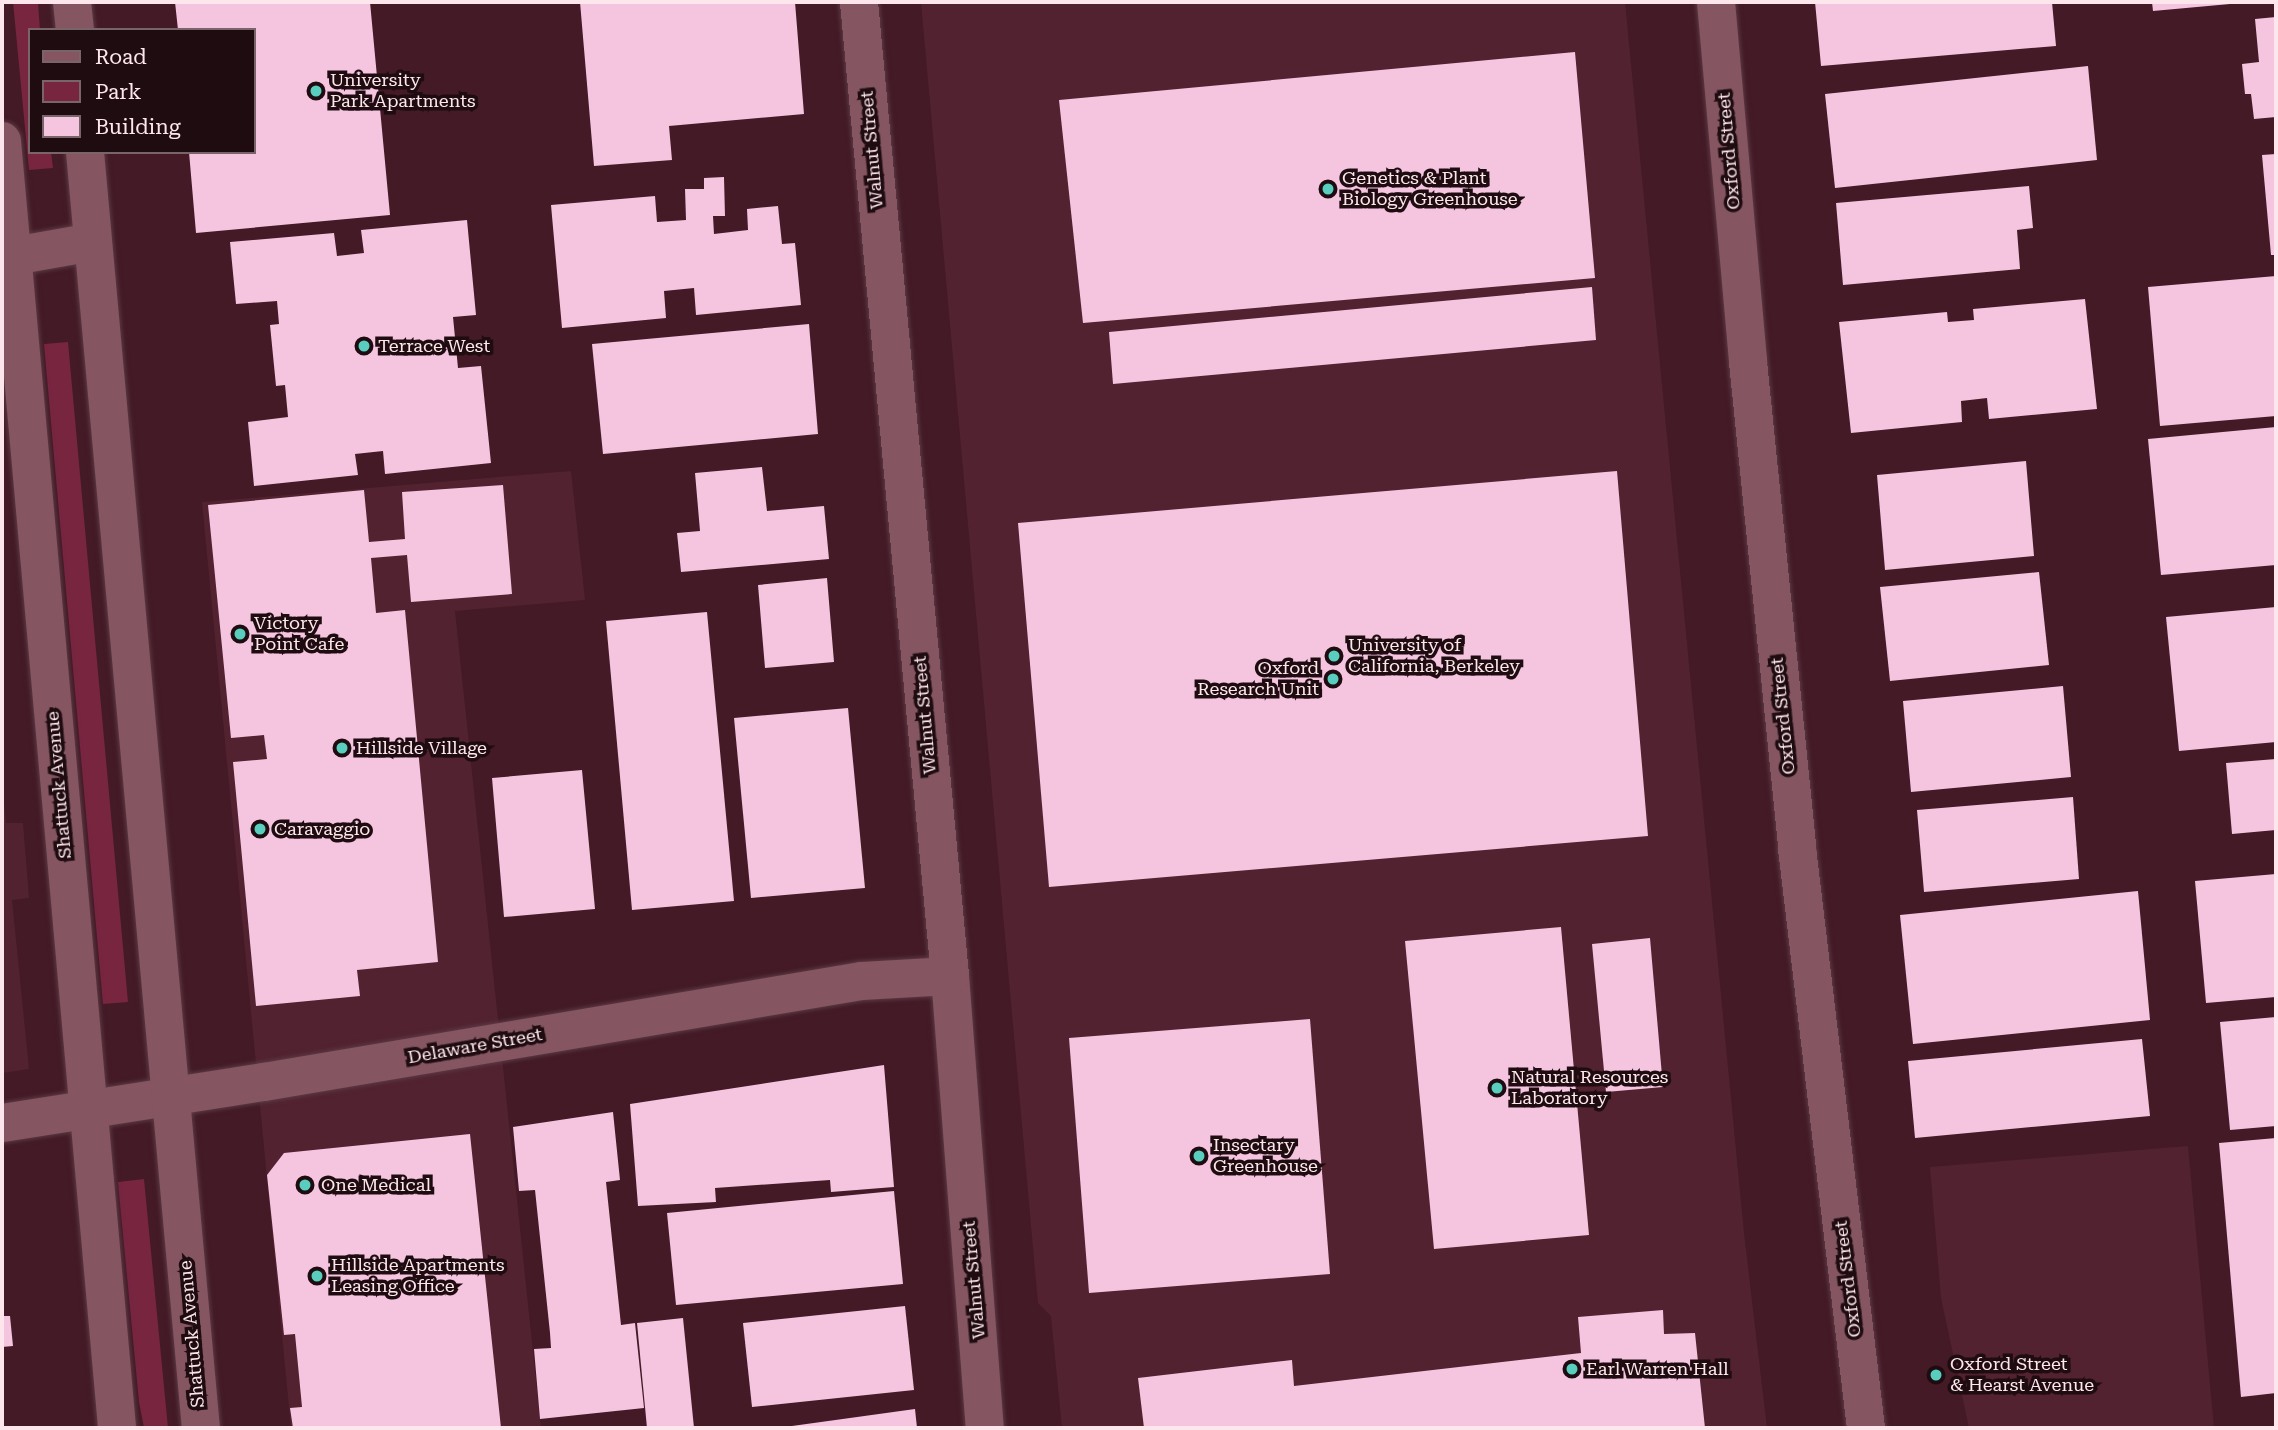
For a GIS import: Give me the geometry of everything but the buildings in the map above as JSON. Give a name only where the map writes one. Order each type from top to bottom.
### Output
[{"type":"street","points":[[72,2],[75,28]]},
{"type":"street","name":"Walnut Street","points":[[859,2],[950,976],[985,1428]]},
{"type":"street","name":"Oxford Street","points":[[1716,2],[1748,362],[1795,834],[1866,1428]]},
{"type":"street","name":"Shattuck Avenue","points":[[2,141],[7,257],[117,1428]]},
{"type":"street","name":"Shattuck Avenue","points":[[85,154],[201,1428]]},
{"type":"street","points":[[7,257],[93,242]]},
{"type":"street","name":"Delaware Street","points":[[2,1123],[862,981],[950,976]]},
{"type":"shaded area","name":"University of California, Berkeley","points":[[921,2],[1625,2],[1744,1233],[1767,1428],[1062,1428],[1051,1316],[1038,1303]]},
{"type":"shaded area","points":[[571,471],[585,600],[455,611],[541,1428],[291,1428],[202,502]]},
{"type":"shaded area","points":[[2,780],[6,823],[23,823],[29,898],[12,900],[29,1069],[2,1073]]},
{"type":"shaded area","points":[[2188,1146],[2214,1428],[1969,1428],[1941,1298],[1930,1167]]},
{"type":"green space","points":[[13,2],[38,2],[40,28],[28,28],[28,154],[51,154],[53,168],[29,170]]},
{"type":"green space","points":[[68,342],[128,1002],[103,1004],[44,344]]},
{"type":"green space","points":[[144,1179],[168,1428],[144,1428],[139,1402],[118,1182]]},
{"type":"place","name":"University Park Apartments","points":[[316,91]]},
{"type":"place","name":"Genetics & Plant Biology Greenhouse","points":[[1328,189]]},
{"type":"place","name":"Terrace West","points":[[364,346]]},
{"type":"place","name":"Victory Point Cafe","points":[[240,634]]},
{"type":"place","name":"University of California, Berkeley","points":[[1334,656]]},
{"type":"place","name":"Oxford Research Unit","points":[[1333,679]]},
{"type":"place","name":"Hillside Village","points":[[342,748]]},
{"type":"place","name":"Caravaggio","points":[[260,829]]},
{"type":"place","name":"Natural Resources Laboratory","points":[[1497,1088]]},
{"type":"place","name":"Insectary Greenhouse","points":[[1199,1156]]},
{"type":"place","name":"One Medical","points":[[305,1185]]},
{"type":"place","name":"Hillside Apartments Leasing Office","points":[[317,1276]]},
{"type":"place","name":"Earl Warren Hall","points":[[1572,1369]]},
{"type":"place","name":"Oxford Street & Hearst Avenue","points":[[1936,1375]]}]
